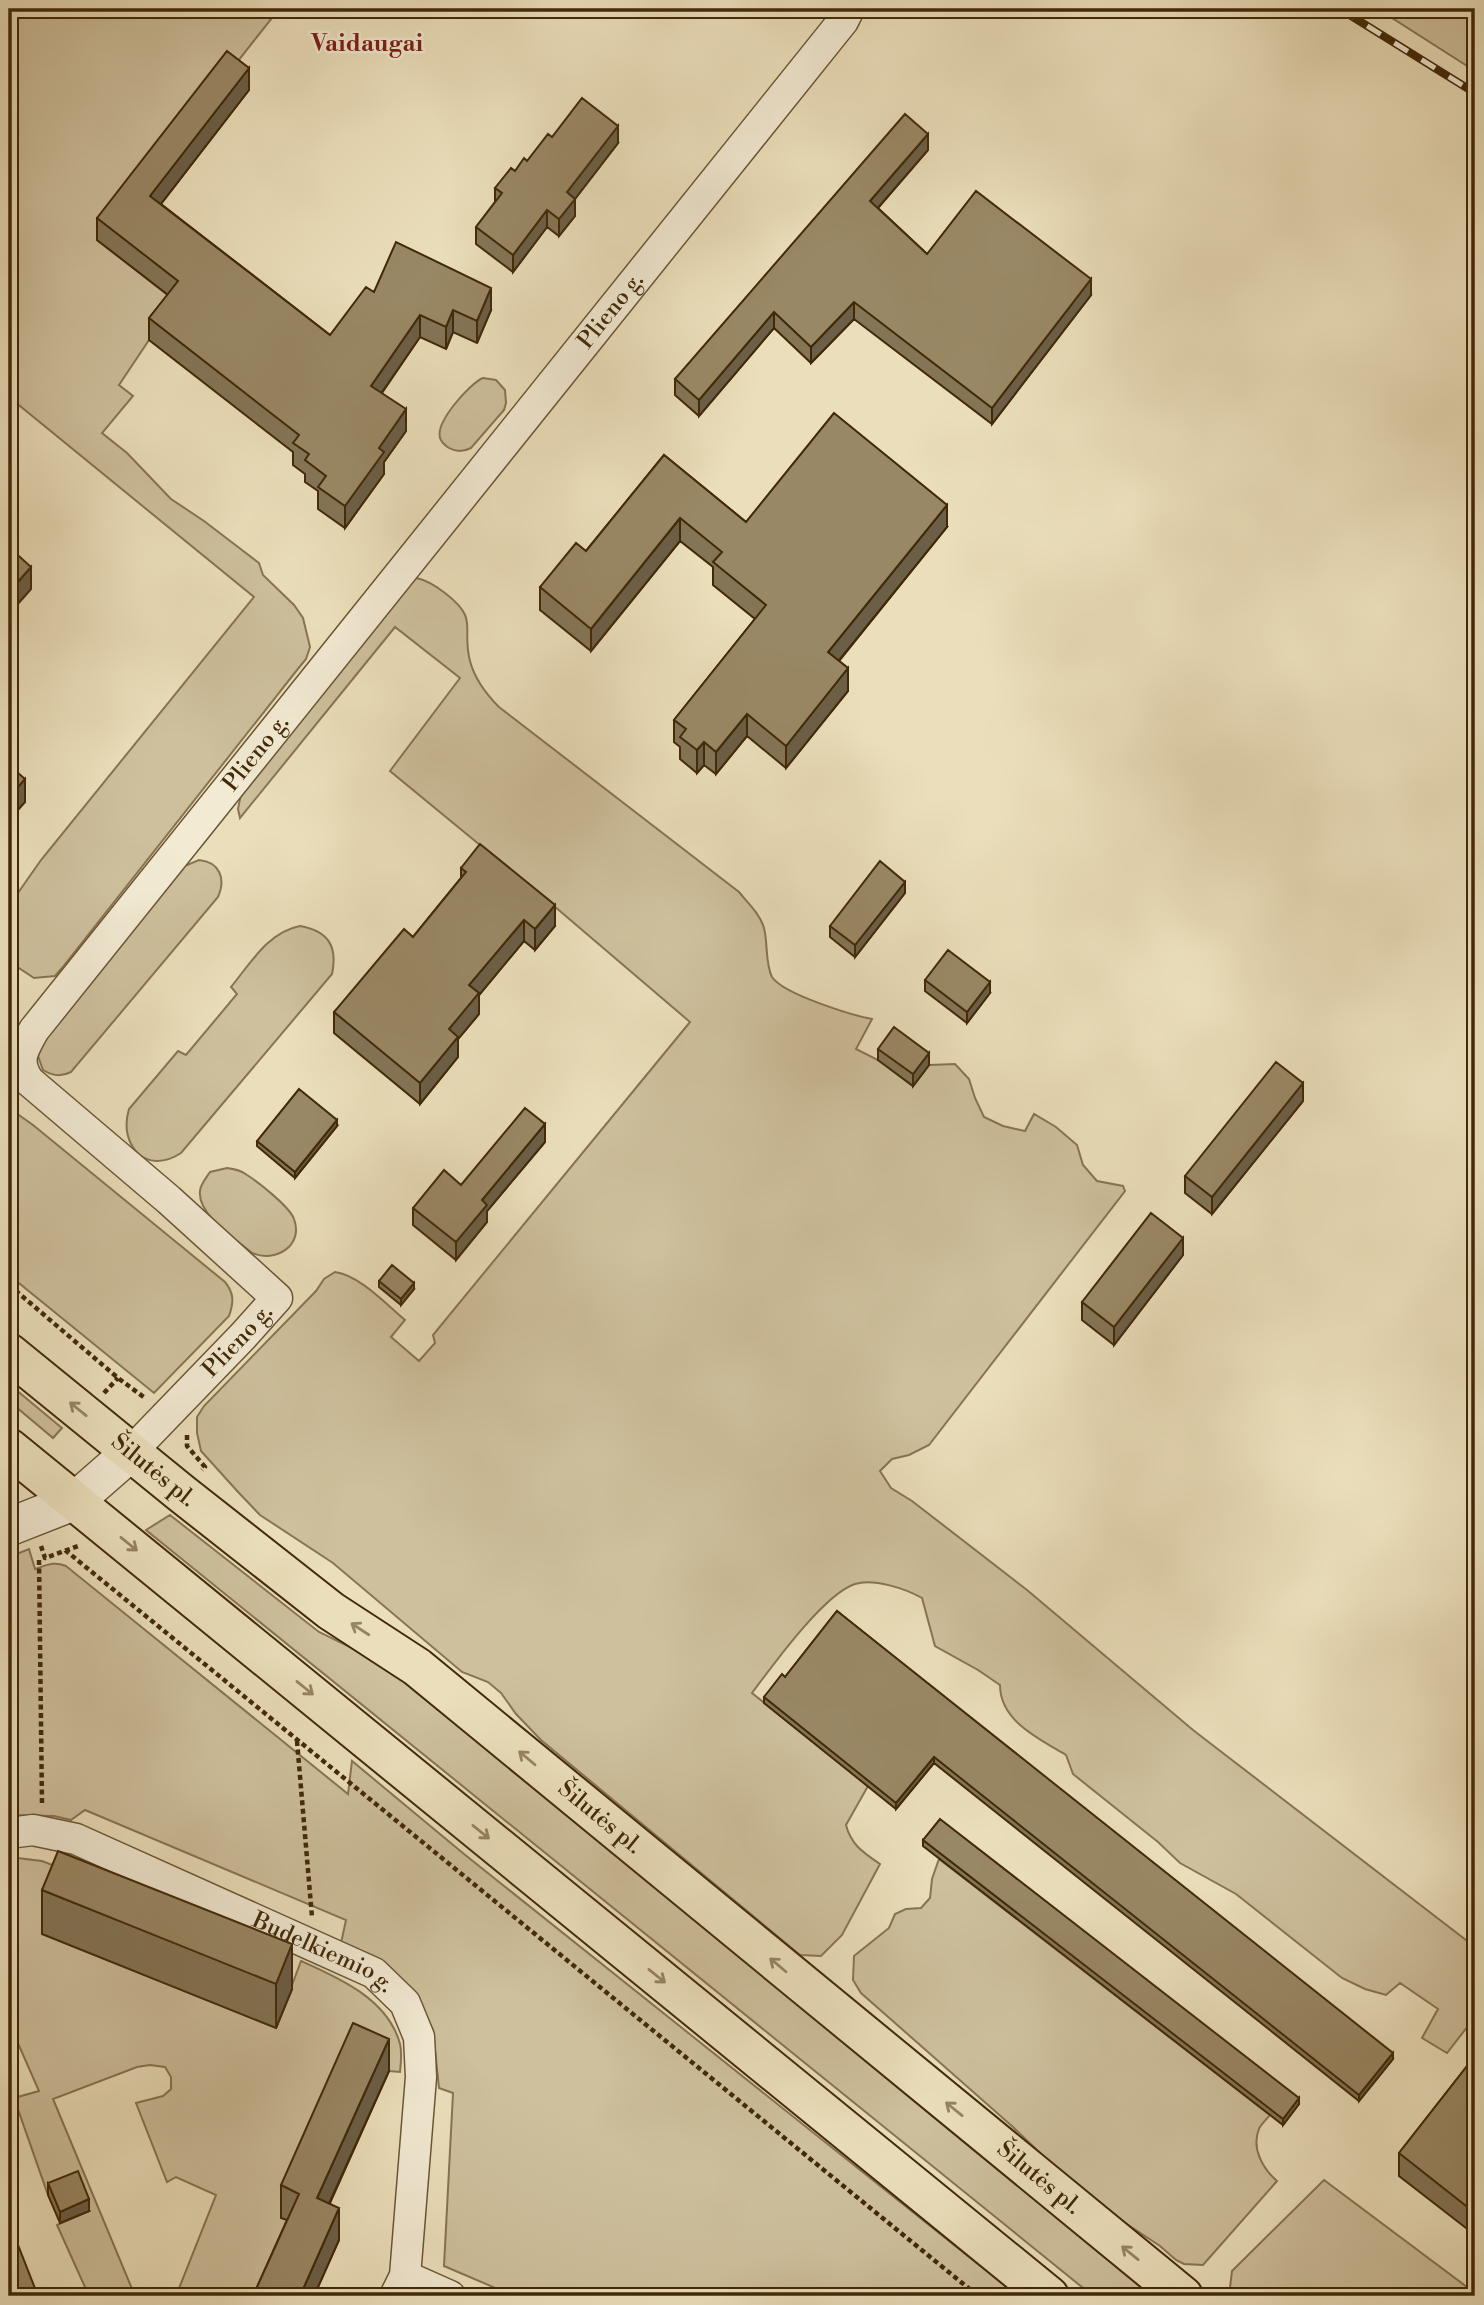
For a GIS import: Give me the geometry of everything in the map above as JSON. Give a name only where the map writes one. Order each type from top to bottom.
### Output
[{"type":"main road","name":"Šilutės pl.","points":[[9,1353],[331,1611],[417,1667],[1183,2296]]},
{"type":"main road","points":[[9,1448],[1049,2296]]},
{"type":"street","name":"Plieno g.","points":[[131,1452],[277,1298],[169,1200],[29,1081],[22,1070],[24,1046],[34,1030],[843,21],[849,9]]},
{"type":"street","points":[[9,1527],[75,1501],[131,1452]]},
{"type":"street","name":"Budelkiemio g.","points":[[9,1833],[33,1830],[76,1839],[374,1973],[405,2003],[419,2037],[421,2077],[400,2286],[450,2296]]},
{"type":"path","points":[[9,1285],[118,1378],[168,1414]]},
{"type":"path","points":[[65,1550],[978,2296]]},
{"type":"path","points":[[39,1560],[43,1832]]},
{"type":"path","points":[[297,1740],[315,1946]]},
{"type":"shaded area","points":[[9,9],[279,9],[97,240],[178,303],[119,385],[133,396],[102,433],[127,453],[171,499],[259,563],[263,575],[294,605],[303,618],[310,647],[306,659],[62,968],[55,976],[34,978],[16,966],[12,956],[13,900],[41,860],[254,597],[9,397]]},
{"type":"shaded area","points":[[1378,9],[1475,9],[1475,71]]},
{"type":"shaded area","points":[[483,378],[496,380],[505,390],[504,410],[471,448],[460,451],[452,449],[441,440],[442,425],[454,405]]},
{"type":"shaded area","points":[[416,578],[438,588],[462,610],[466,617],[472,668],[499,707],[739,892],[762,923],[770,971],[779,984],[818,1003],[872,1019],[856,1049],[878,1060],[913,1086],[929,1065],[955,1064],[969,1079],[984,1117],[1003,1126],[1025,1131],[1034,1114],[1056,1127],[1077,1145],[1083,1165],[1097,1181],[1123,1186],[1125,1191],[929,1445],[909,1455],[892,1459],[880,1471],[891,1488],[912,1501],[1027,1590],[1193,1730],[1475,1947],[1475,2017],[1447,2053],[1422,2038],[1438,2009],[1400,1983],[1386,1995],[1342,1978],[1236,1894],[1180,1863],[1073,1774],[1066,1755],[1023,1728],[1007,1709],[1000,1685],[935,1646],[922,1598],[880,1583],[855,1584],[829,1601],[800,1632],[752,1693],[868,1786],[846,1825],[855,1843],[880,1864],[842,1935],[821,1956],[800,1955],[541,1740],[516,1714],[501,1693],[488,1682],[462,1672],[333,1563],[260,1515],[201,1451],[197,1417],[204,1406],[316,1291],[324,1279],[335,1272],[363,1284],[405,1320],[391,1337],[419,1361],[435,1343],[433,1335],[690,1022],[390,771],[460,678],[395,627],[240,818],[238,809],[241,794],[409,580]]},
{"type":"shaded area","points":[[199,860],[212,864],[219,872],[221,884],[218,897],[71,1072],[57,1075],[43,1070],[38,1056],[45,1038],[182,867]]},
{"type":"shaded area","points":[[300,926],[318,932],[329,941],[333,955],[332,974],[181,1153],[157,1161],[146,1159],[131,1145],[127,1122],[129,1109],[178,1051],[186,1055],[237,994],[231,987],[261,950],[278,935]]},
{"type":"shaded area","points":[[9,1108],[225,1282],[230,1290],[232,1302],[229,1316],[154,1393],[9,1275]]},
{"type":"shaded area","points":[[227,1168],[252,1178],[287,1208],[294,1219],[296,1229],[295,1237],[285,1250],[270,1256],[252,1253],[219,1226],[205,1209],[201,1200],[202,1184],[210,1172]]},
{"type":"shaded area","points":[[9,1384],[62,1428],[53,1438],[9,1401]]},
{"type":"shaded area","points":[[170,1515],[319,1632],[401,1672],[1167,2296],[1093,2296],[146,1530]]},
{"type":"shaded area","points":[[29,1549],[35,1569],[54,1564],[66,1566],[348,1794],[352,1761],[464,1854],[1018,2296],[514,2296],[444,2266],[453,2093],[439,2088],[433,2030],[420,2004],[341,1943],[346,1920],[85,1810],[71,1820],[54,1816],[9,1815],[9,1557]]},
{"type":"shaded area","points":[[9,1857],[42,1861],[68,1871],[43,1934],[276,2028],[301,1961],[360,1992],[385,2014],[394,2028],[401,2047],[400,2072],[389,2071],[354,2055],[299,2226],[268,2296],[176,2296],[216,2195],[176,2177],[167,2182],[136,2103],[163,2096],[171,2089],[171,2077],[165,2067],[150,2065],[137,2067],[53,2099],[135,2296],[89,2296],[57,2225],[89,2211],[48,2195],[14,2098],[39,2091],[17,2041],[9,2043],[9,1923],[14,1921],[9,1908]]},
{"type":"shaded area","points":[[939,1859],[1270,2115],[1259,2129],[1256,2143],[1263,2164],[1277,2181],[1203,2265],[1184,2264],[1176,2260],[1160,2246],[1086,2197],[1013,2127],[861,1993],[853,1980],[854,1956],[889,1928],[895,1914],[906,1909],[921,1908],[930,1898],[932,1879]]},
{"type":"shaded area","points":[[1324,2180],[1475,2293],[1475,2296],[1229,2296],[1232,2271]]},
{"type":"building","points":[[227,51],[249,68],[150,196],[330,335],[366,287],[374,292],[396,242],[491,288],[477,321],[453,310],[446,327],[420,315],[371,386],[406,409],[379,448],[384,452],[345,506],[318,487],[326,476],[305,460],[309,454],[293,443],[299,435],[149,318],[178,281],[97,218]]},
{"type":"building","points":[[582,98],[618,126],[567,192],[575,199],[559,219],[547,210],[513,255],[476,227],[502,193],[495,188],[511,168],[515,171],[524,158],[527,161],[548,134],[552,137]]},
{"type":"building","points":[[905,114],[928,134],[870,201],[927,254],[976,191],[1091,279],[992,408],[854,302],[811,347],[774,312],[699,400],[675,379]]},
{"type":"building","points":[[834,413],[947,505],[828,652],[848,668],[786,746],[747,714],[716,752],[704,742],[697,750],[680,737],[686,729],[674,720],[766,605],[713,562],[722,552],[680,518],[591,629],[540,587],[576,543],[586,551],[664,455],[746,522]]},
{"type":"building","points":[[9,547],[31,567],[9,592]]},
{"type":"building","points":[[9,765],[25,779],[9,797]]},
{"type":"building","points":[[480,844],[555,905],[535,929],[524,920],[469,985],[479,993],[449,1029],[458,1037],[420,1083],[334,1012],[404,929],[413,937],[466,872],[461,868]]},
{"type":"building","points":[[880,861],[905,882],[855,945],[830,926]]},
{"type":"building","points":[[948,950],[990,982],[967,1012],[925,980]]},
{"type":"building","points":[[894,1027],[929,1053],[913,1074],[878,1049]]},
{"type":"building","points":[[1276,1062],[1303,1083],[1212,1197],[1185,1176]]},
{"type":"building","points":[[299,1089],[337,1120],[295,1172],[257,1141]]},
{"type":"building","points":[[525,1108],[545,1124],[482,1200],[487,1205],[456,1242],[413,1208],[444,1170],[461,1185]]},
{"type":"building","points":[[1151,1213],[1183,1238],[1114,1327],[1082,1302]]},
{"type":"building","points":[[392,1265],[414,1283],[401,1299],[379,1281]]},
{"type":"building","points":[[837,1611],[1393,2053],[1359,2095],[934,1757],[896,1803],[764,1697],[782,1674],[785,1677]]},
{"type":"building","points":[[940,1819],[1299,2098],[1283,2119],[923,1840]]},
{"type":"building","points":[[58,1851],[292,1944],[276,1984],[42,1890]]},
{"type":"building","points":[[9,1876],[14,1889],[9,1891]]},
{"type":"building","points":[[353,2023],[389,2039],[317,2198],[339,2208],[300,2296],[253,2296],[299,2194],[281,2185]]},
{"type":"building","points":[[1475,2056],[1475,2213],[1399,2153]]},
{"type":"building","points":[[78,2171],[89,2199],[60,2212],[48,2183]]},
{"type":"building","points":[[9,2222],[38,2296],[9,2296]]},
{"type":"railway","points":[[1340,9],[1475,93]]},
{"type":"district","name":"Vaidaugai","points":[[367,44]]}]
